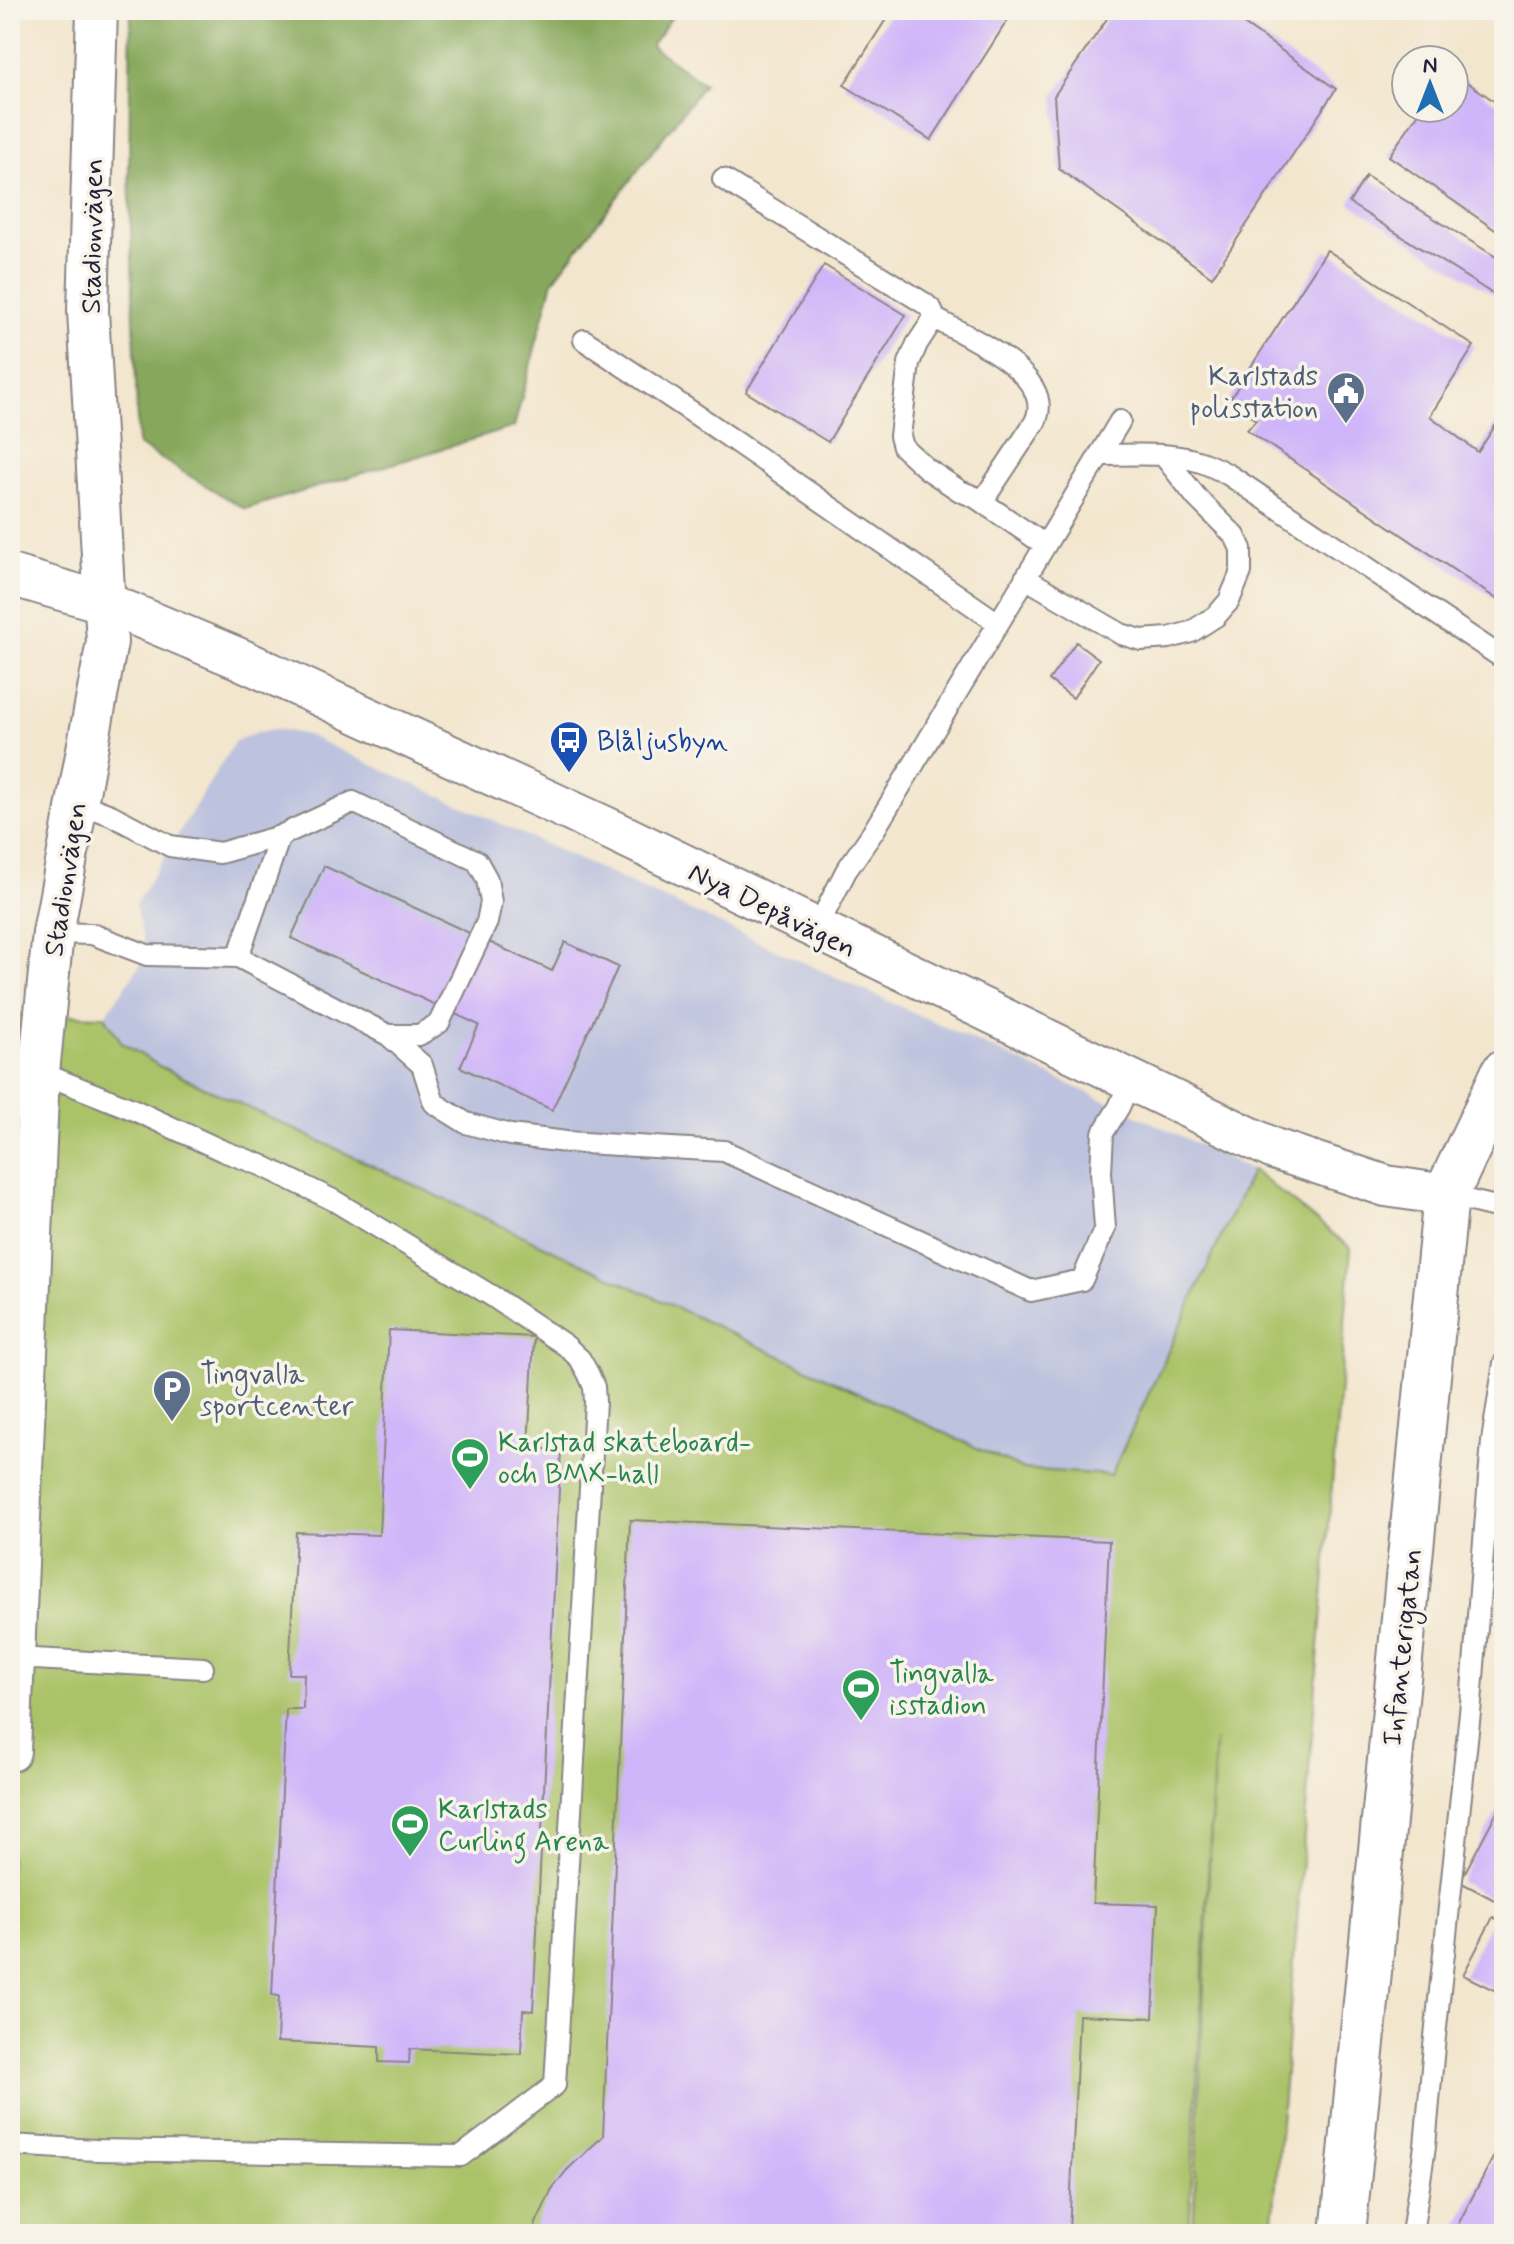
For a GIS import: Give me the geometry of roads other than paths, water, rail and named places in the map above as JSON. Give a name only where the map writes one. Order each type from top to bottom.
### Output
[{"type":"street","name":"Stadionvägen","points":[[10,1751],[39,1072],[53,933],[107,642],[88,311],[97,10]]},
{"type":"street","name":"Nya Depåvägen","points":[[10,575],[106,603],[240,659],[557,805],[1274,1149],[1386,1186],[1446,1195]]},
{"type":"street","name":"Infanterigatan","points":[[1343,2234],[1446,1195],[1504,1072]]},
{"type":"lane","points":[[723,179],[924,303],[932,310],[934,318],[1006,359],[1032,385],[1040,400],[1040,412],[982,502]]},
{"type":"lane","points":[[934,318],[909,363],[900,436],[903,447],[938,477],[982,502],[1045,545]]},
{"type":"lane","points":[[584,340],[998,623]]},
{"type":"lane","points":[[816,930],[846,871],[873,832],[1120,421]]},
{"type":"lane","points":[[1099,455],[1197,460],[1229,475],[1504,659]]},
{"type":"lane","points":[[1025,578],[1121,634],[1141,640],[1169,638],[1191,632],[1216,616],[1229,601],[1241,572],[1241,549],[1235,536],[1197,498],[1164,456]]},
{"type":"lane","points":[[76,802],[111,815],[170,846],[220,853],[280,836],[353,802],[477,861],[487,879],[491,902],[487,922],[439,1023],[419,1035],[388,1035]]},
{"type":"lane","points":[[238,957],[280,836]]},
{"type":"lane","points":[[53,933],[92,934],[147,955],[238,957],[388,1035],[422,1065],[434,1103],[466,1123],[510,1135],[566,1142],[724,1151],[1031,1291],[1082,1280],[1105,1228],[1101,1172],[1103,1133],[1131,1080]]},
{"type":"lane","points":[[10,2145],[96,2150],[461,2156],[555,2085],[595,1402],[594,1387],[588,1373],[580,1359],[565,1345],[492,1296],[333,1200],[261,1165],[39,1072]]},
{"type":"lane","points":[[1446,1195],[1504,1209]]},
{"type":"lane","points":[[1412,2234],[1425,2146],[1471,1703],[1492,1441],[1504,1363]]},
{"type":"lane","points":[[15,1658],[203,1668]]},
{"type":"place","name":"Karlstads polisstation","points":[[1346,425]]},
{"type":"place","name":"Blåljusbyn","points":[[569,774]]},
{"type":"place","name":"Tingvalla sportcenter","points":[[172,1423]]},
{"type":"place","name":"Karlstad skateboard- och BMX-hall","points":[[470,1491]]},
{"type":"place","name":"Tingvalla isstadion","points":[[861,1722]]},
{"type":"place","name":"Karlstads Curling Arena","points":[[410,1858]]}]
